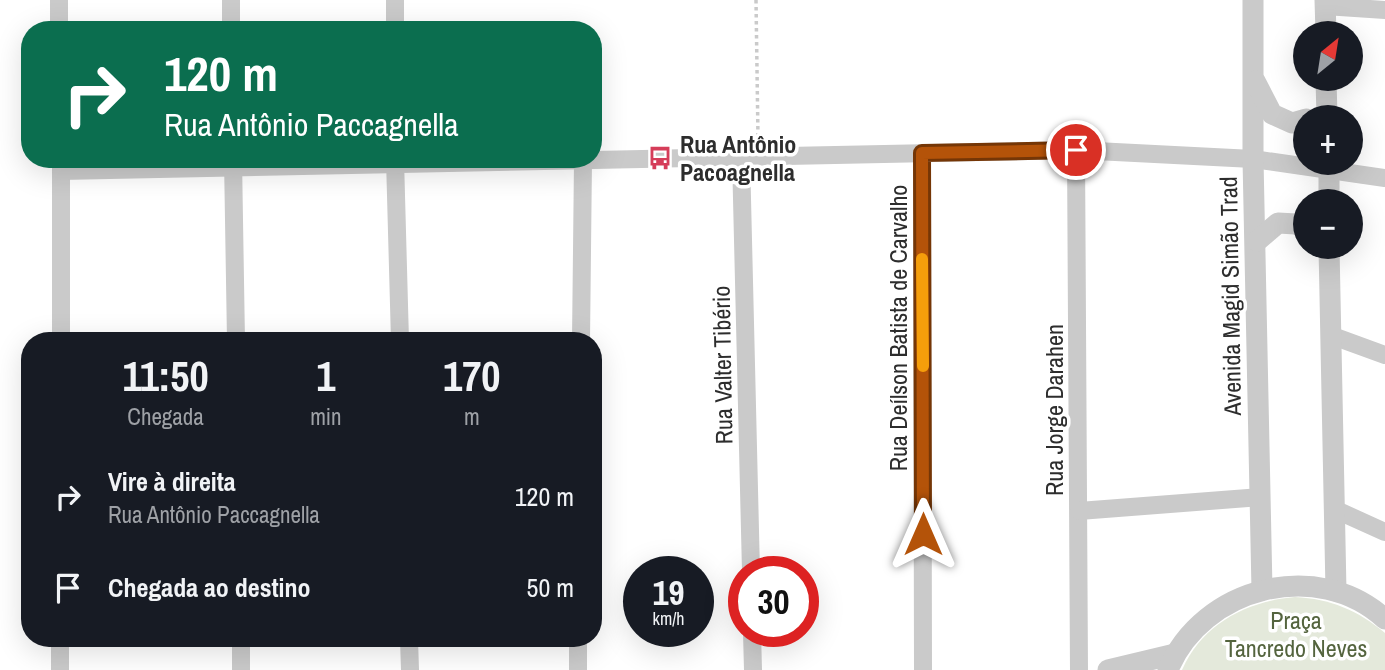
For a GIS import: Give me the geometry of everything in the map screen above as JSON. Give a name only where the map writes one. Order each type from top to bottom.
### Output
[{"type":"street","points":[[59,0],[59,21]]},
{"type":"street","points":[[231,0],[231,21]]},
{"type":"street","points":[[394,0],[395,21]]},
{"type":"street","name":"Avenida Magid Simão Trad","points":[[1253,0],[1253,159],[1257,241],[1262,590]]},
{"type":"street","points":[[1326,21],[1325,3],[1385,10]]},
{"type":"street","points":[[1254,79],[1272,114],[1293,122]]},
{"type":"street","points":[[602,160],[1076,150],[1293,163]]},
{"type":"street","name":"Rua Jorge Darahen","points":[[1076,150],[1079,670]]},
{"type":"street","name":"Rua Deílson Batista de Carvalho","points":[[922,153],[923,670]]},
{"type":"street","name":"Rua Valter Tibério","points":[[750,156],[751,556]]},
{"type":"street","points":[[61,168],[61,332]]},
{"type":"street","points":[[233,168],[236,332]]},
{"type":"street","points":[[396,168],[400,332]]},
{"type":"street","points":[[581,332],[583,168]]},
{"type":"street","points":[[1363,173],[1385,178]]},
{"type":"street","points":[[1257,241],[1278,223],[1293,224]]},
{"type":"street","points":[[1326,259],[1336,591]]},
{"type":"street","points":[[1330,335],[1385,355]]},
{"type":"street","points":[[1079,511],[1261,497]]},
{"type":"street","points":[[1334,509],[1385,532]]},
{"type":"street","points":[[1108,670],[1172,662],[1208,617],[1227,603],[1262,590],[1299,586],[1336,591],[1374,609],[1385,620]]},
{"type":"street","points":[[61,647],[61,670]]},
{"type":"street","points":[[241,647],[241,670]]},
{"type":"street","points":[[409,647],[410,670]]},
{"type":"street","points":[[578,647],[578,670]]},
{"type":"street","points":[[752,647],[753,670]]},
{"type":"path","points":[[750,156],[756,0]]},
{"type":"green space","name":"Praça Tancredo Neves","points":[[1295,597],[1320,600],[1343,607],[1385,633],[1385,670],[1182,670],[1201,640],[1228,618],[1260,604]]},
{"type":"slow traffic","points":[[922,259],[923,366]]},
{"type":"place","name":"Rua Antônio Pacoagnella","points":[[660,158]]},
{"type":"route","points":[[923,534],[922,153],[1076,150]]}]
